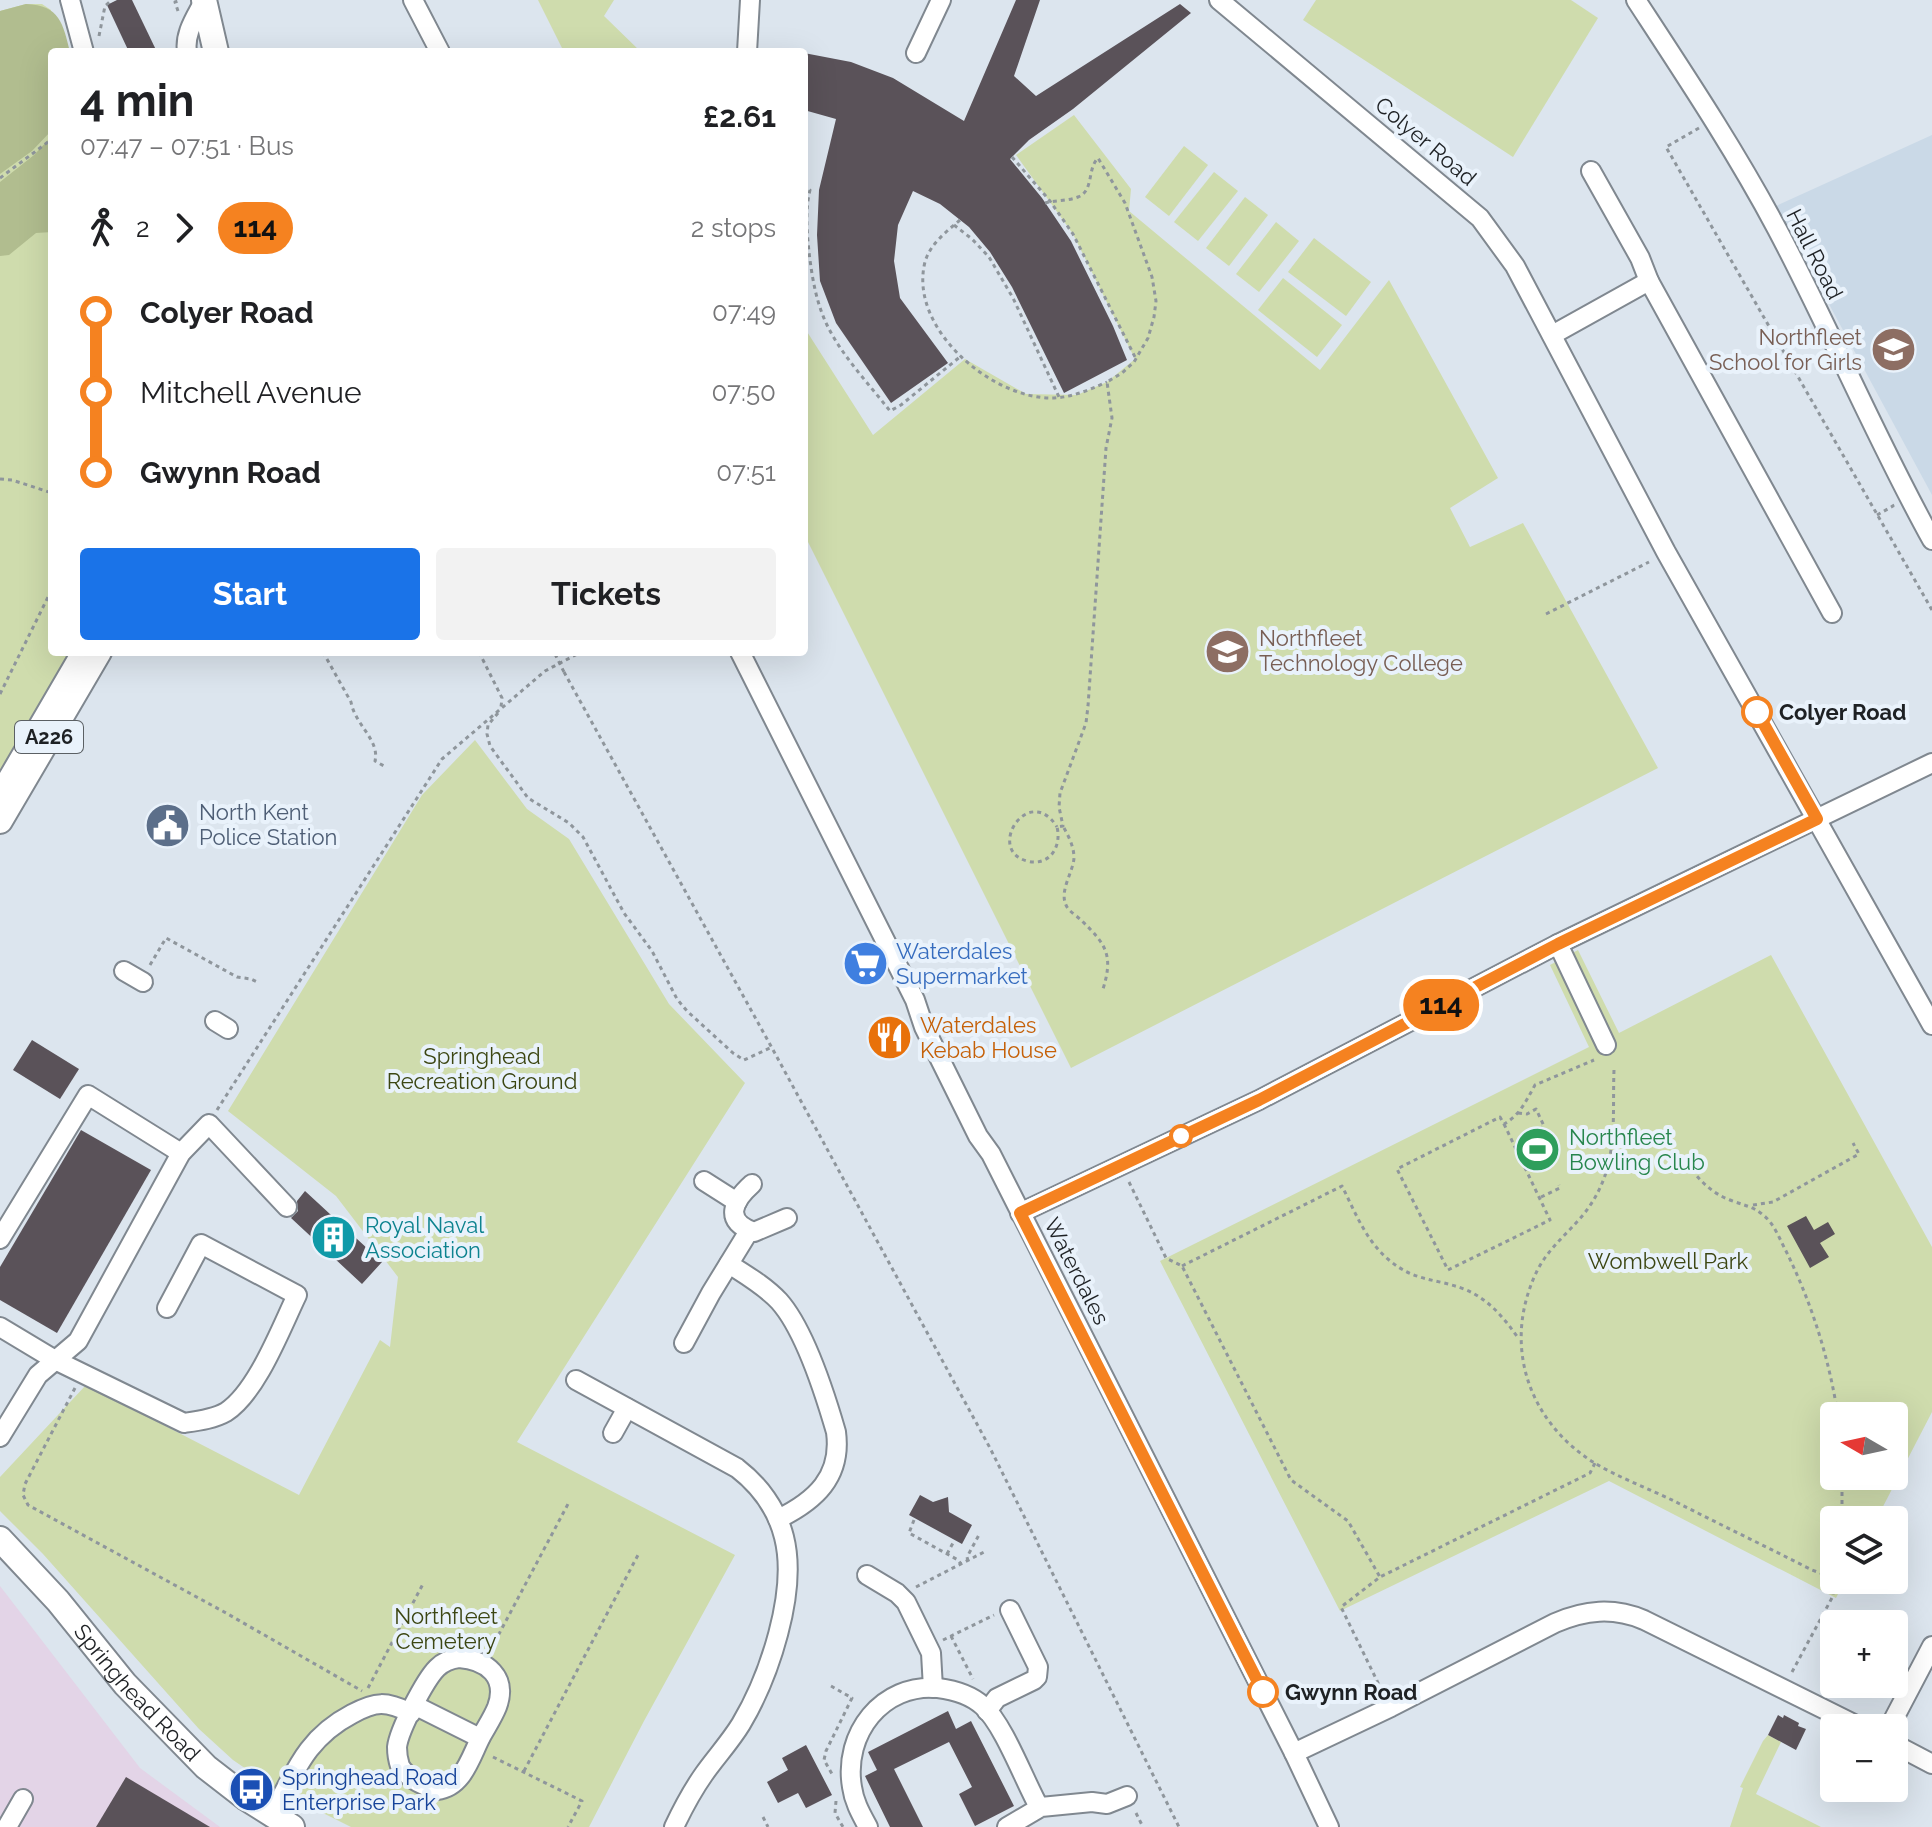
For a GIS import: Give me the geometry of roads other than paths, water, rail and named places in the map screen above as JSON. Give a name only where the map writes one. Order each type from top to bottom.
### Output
[{"type":"main road","points":[[204,0],[215,48]]},
{"type":"main road","name":"A226","points":[[0,821],[97,656]]},
{"type":"main road","name":"Springhead Road","points":[[0,1539],[58,1601],[125,1684],[206,1767],[282,1821]]},
{"type":"street","points":[[70,0],[83,48]]},
{"type":"street","points":[[187,48],[188,32],[204,0]]},
{"type":"street","points":[[413,0],[438,48]]},
{"type":"street","points":[[747,48],[750,0]]},
{"type":"street","points":[[916,53],[941,0]]},
{"type":"street","name":"Colyer Road","points":[[1219,0],[1480,218],[1515,266],[1666,552],[1932,1025]]},
{"type":"street","name":"Hall Road","points":[[1636,0],[1714,119],[1776,229],[1903,488],[1927,517],[1932,540]]},
{"type":"street","points":[[1591,171],[1832,613]]},
{"type":"street","points":[[1552,335],[1649,281]]},
{"type":"street","points":[[0,791],[79,656]]},
{"type":"street","name":"Waterdales","points":[[742,656],[915,1000],[924,1027],[972,1125],[991,1154],[1329,1827]]},
{"type":"street","points":[[1020,1213],[1259,1100],[1558,944],[1932,763]]},
{"type":"street","points":[[1558,944],[1606,1045]]},
{"type":"street","points":[[124,971],[142,982]]},
{"type":"street","points":[[0,1239],[88,1095],[181,1153]]},
{"type":"street","points":[[0,1437],[38,1375],[78,1341],[181,1153],[209,1124],[287,1207]]},
{"type":"street","points":[[704,1181],[737,1202]]},
{"type":"street","points":[[752,1184],[740,1194],[737,1202],[734,1218],[741,1226],[754,1232],[787,1218]]},
{"type":"street","points":[[684,1343],[749,1231]]},
{"type":"street","points":[[0,1327],[55,1360],[184,1423],[225,1413],[237,1402],[258,1375],[297,1295],[201,1244],[167,1308]]},
{"type":"street","points":[[729,1264],[767,1290],[797,1326],[836,1435],[834,1461],[823,1487],[802,1507],[778,1519]]},
{"type":"street","points":[[576,1380],[737,1468],[757,1486],[778,1519],[786,1545],[787,1579],[770,1664],[740,1725],[703,1776],[674,1827]]},
{"type":"street","points":[[613,1433],[627,1408]]},
{"type":"street","points":[[867,1575],[906,1602],[931,1653],[933,1688]]},
{"type":"street","points":[[987,1711],[997,1698],[1037,1677],[1038,1665],[1006,1610]]},
{"type":"street","points":[[1294,1753],[1566,1618],[1602,1610],[1644,1620],[1834,1714]]},
{"type":"street","points":[[1896,1714],[1932,1646]]},
{"type":"street","points":[[465,1658],[483,1663],[496,1678],[500,1695],[496,1709],[462,1774],[450,1787],[437,1790],[402,1769],[397,1756],[398,1743],[413,1709],[432,1673],[447,1661],[465,1658]]},
{"type":"street","points":[[860,1824],[851,1779],[851,1760],[859,1733],[869,1716],[888,1700],[910,1690],[952,1690],[976,1701],[987,1711],[1004,1737],[1039,1807]]},
{"type":"street","points":[[282,1821],[311,1745],[366,1698],[413,1709],[478,1743]]},
{"type":"street","points":[[1908,1751],[1932,1764]]},
{"type":"street","points":[[1007,1827],[1039,1807],[1092,1802],[1107,1804],[1127,1796]]},
{"type":"street","points":[[7,1827],[23,1799]]},
{"type":"place","name":"Northfleet School for Girls","points":[[1893,350]]},
{"type":"place","name":"Northfleet Technology College","points":[[1228,651]]},
{"type":"place","name":"Colyer Road","points":[[1757,712]]},
{"type":"place","name":"North Kent Police Station","points":[[168,825]]},
{"type":"place","name":"Waterdales Supermarket","points":[[865,964]]},
{"type":"place","name":"Waterdales Kebab House","points":[[889,1038]]},
{"type":"place","name":"Northfleet Bowling Club","points":[[1538,1150]]},
{"type":"place","name":"Royal Naval Association","points":[[334,1238]]},
{"type":"place","name":"Gwynn Road","points":[[1263,1692]]},
{"type":"place","name":"Springhead Road Enterprise Park","points":[[251,1790]]},
{"type":"park label","name":"Springhead Recreation Ground","points":[[482,1068]]},
{"type":"park label","name":"Wombwell Park","points":[[1668,1261]]},
{"type":"park label","name":"Northfleet Cemetery","points":[[446,1628]]}]
